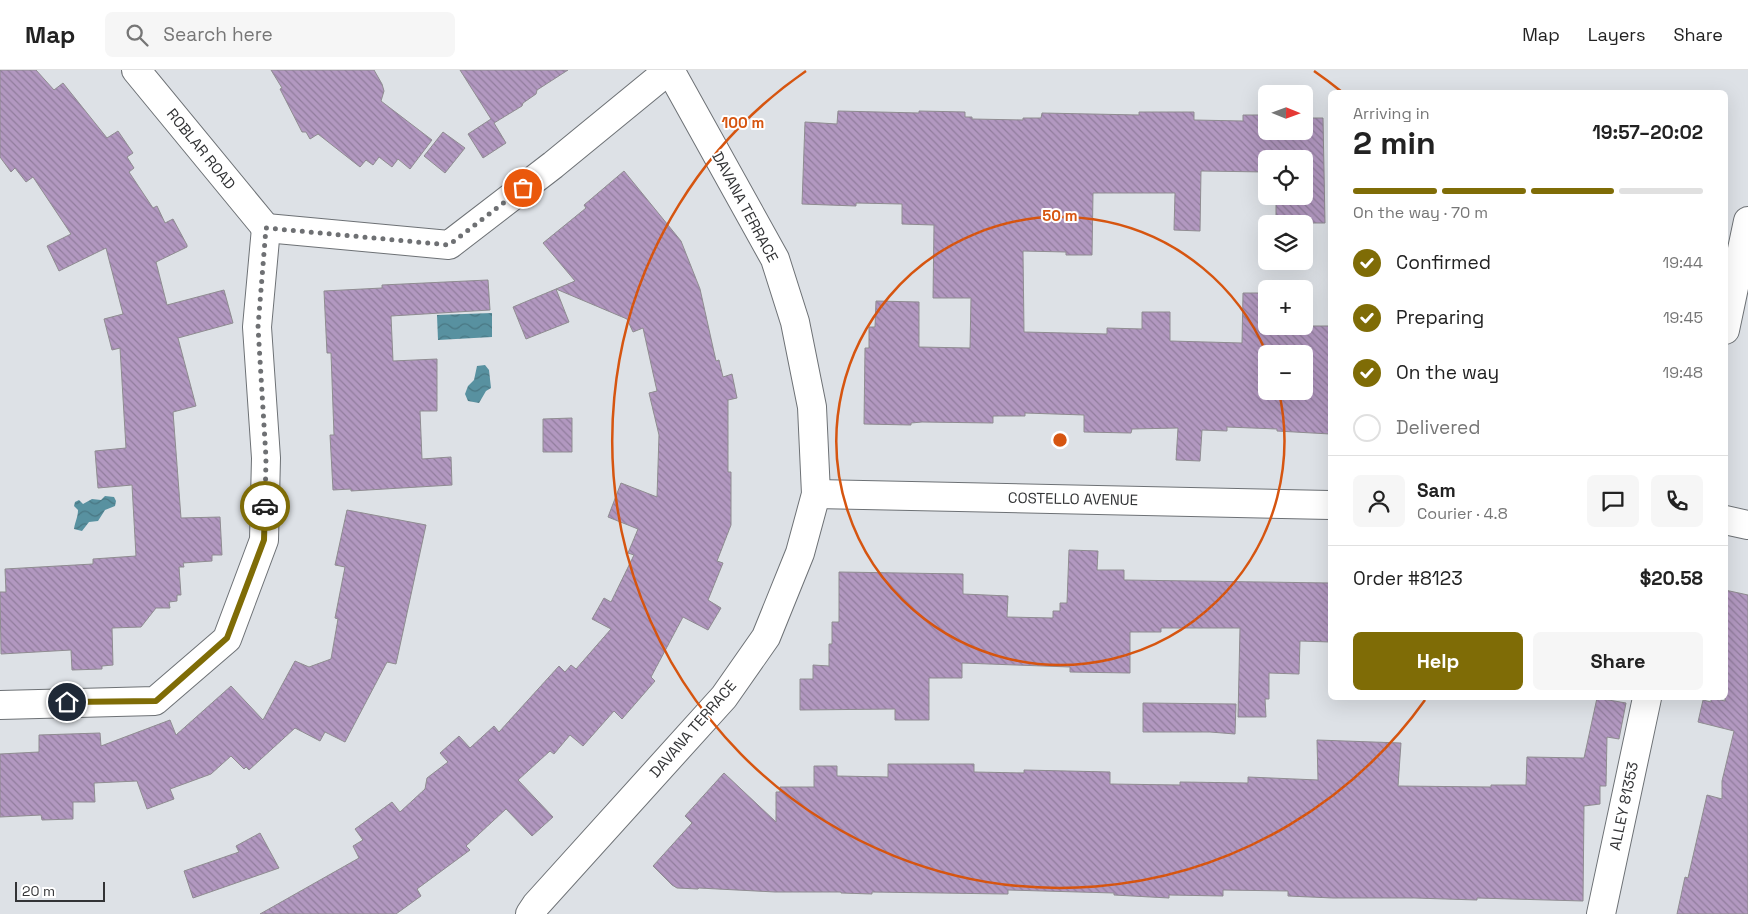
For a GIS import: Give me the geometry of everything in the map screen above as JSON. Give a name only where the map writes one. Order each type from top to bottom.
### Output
[{"type":"street","name":"ROBLAR ROAD","points":[[136,70],[266,228]]},
{"type":"street","points":[[0,705],[156,701],[227,638],[264,540],[266,458],[258,327],[266,228],[449,245],[553,165],[669,70]]},
{"type":"street","name":"DAVANA TERRACE","points":[[530,914],[536,905],[724,697],[766,637],[800,553],[816,494],[812,407],[795,322],[775,259],[669,70]]},
{"type":"street","points":[[1728,316],[1748,221]]},
{"type":"street","name":"COSTELLO AVENUE","points":[[816,494],[1328,505]]},
{"type":"street","points":[[1728,521],[1748,525]]},
{"type":"street","name":"ALLEY 81353","points":[[1601,914],[1647,700]]},
{"type":"water","points":[[492,313],[492,337],[438,340],[437,315]]},
{"type":"water","points":[[485,365],[489,370],[491,388],[486,391],[479,403],[468,401],[465,394],[468,386],[474,380],[477,366]]},
{"type":"water","points":[[105,496],[114,497],[116,501],[115,506],[105,510],[98,521],[89,522],[82,531],[74,529],[78,515],[78,510],[74,506],[75,502],[79,500],[83,504],[92,499],[101,500]]},
{"type":"building","points":[[0,70],[36,70],[54,90],[63,83],[107,138],[118,131],[133,153],[127,157],[134,168],[129,172],[153,208],[157,206],[165,223],[173,219],[187,245],[187,247],[156,262],[167,305],[224,290],[233,323],[178,338],[196,406],[173,412],[181,518],[220,517],[222,555],[212,555],[212,561],[183,563],[184,567],[179,567],[181,595],[177,595],[177,601],[169,602],[170,608],[156,608],[141,627],[112,628],[113,665],[102,666],[102,669],[72,670],[71,650],[1,654],[0,592],[6,592],[5,569],[93,564],[93,559],[136,556],[132,485],[98,488],[95,451],[126,448],[120,348],[112,350],[104,319],[123,314],[106,248],[59,271],[47,246],[71,234],[33,177],[26,182],[15,168],[11,172],[0,157]]},
{"type":"building","points":[[271,70],[374,70],[384,91],[381,101],[432,140],[410,169],[398,159],[392,167],[379,157],[373,165],[366,160],[360,167],[318,134],[310,139],[306,132],[302,132],[280,89],[282,88]]},
{"type":"building","points":[[460,70],[568,70],[537,90],[536,94],[523,103],[522,106],[494,123],[506,143],[483,158],[468,134],[491,119]]},
{"type":"building","points":[[838,111],[965,112],[965,117],[972,117],[972,119],[1023,120],[1023,118],[1041,118],[1042,113],[1139,115],[1139,112],[1194,112],[1194,120],[1243,121],[1243,115],[1258,115],[1258,140],[1313,140],[1313,118],[1323,118],[1325,223],[1313,223],[1313,215],[1276,215],[1276,205],[1313,205],[1313,150],[1258,150],[1258,172],[1201,171],[1200,231],[1174,230],[1175,193],[1093,193],[1092,255],[1066,255],[1066,252],[1023,251],[1024,332],[1107,334],[1107,328],[1142,329],[1142,312],[1170,312],[1170,341],[1242,343],[1243,293],[1258,293],[1258,335],[1313,335],[1313,326],[1328,326],[1328,434],[1227,427],[1227,431],[1202,430],[1200,461],[1176,460],[1178,428],[1132,429],[1131,433],[1084,432],[1084,415],[1025,413],[1025,416],[993,416],[993,423],[922,422],[911,423],[911,425],[864,424],[865,348],[869,348],[869,327],[875,327],[876,301],[919,302],[919,347],[970,348],[971,298],[933,298],[934,225],[902,224],[902,204],[856,203],[856,206],[802,204],[805,122],[837,124]]},
{"type":"building","points":[[443,132],[465,148],[445,173],[424,156]]},
{"type":"building","points":[[624,171],[681,241],[700,289],[716,361],[719,360],[723,377],[732,374],[737,398],[728,400],[728,472],[731,472],[731,525],[717,561],[723,563],[708,600],[721,608],[708,630],[683,617],[651,677],[655,681],[622,719],[614,711],[583,746],[570,735],[554,754],[550,751],[518,780],[553,817],[532,836],[506,809],[466,846],[470,850],[417,889],[421,896],[396,914],[260,914],[359,858],[353,846],[363,840],[355,829],[392,802],[400,812],[425,789],[427,778],[448,762],[440,753],[459,736],[470,748],[494,726],[499,732],[559,666],[565,672],[571,665],[576,669],[611,629],[592,619],[604,598],[611,602],[634,555],[628,553],[638,529],[608,517],[621,483],[657,497],[659,435],[649,393],[657,391],[643,328],[633,332],[627,319],[556,289],[575,281],[543,243],[586,208],[584,205]]},
{"type":"building","points":[[488,280],[490,310],[391,316],[393,361],[437,359],[437,411],[420,411],[422,459],[451,457],[452,485],[351,491],[351,489],[333,490],[330,435],[334,435],[331,353],[327,353],[324,291],[382,288],[382,285]]},
{"type":"building","points":[[556,289],[569,322],[526,339],[513,307]]},
{"type":"building","points":[[572,418],[572,452],[543,452],[543,419]]},
{"type":"building","points":[[347,510],[426,525],[396,664],[387,662],[345,742],[325,732],[320,741],[295,728],[249,770],[246,767],[244,769],[231,756],[211,774],[170,789],[174,799],[147,809],[137,781],[94,783],[95,802],[73,802],[73,819],[42,820],[41,815],[0,817],[0,754],[39,752],[39,735],[100,733],[101,746],[170,720],[176,735],[231,686],[263,720],[295,661],[309,667],[331,659],[338,619],[335,618],[345,567],[335,565]]},
{"type":"building","points":[[1069,550],[1098,551],[1097,570],[1124,570],[1124,580],[1328,583],[1328,642],[1300,641],[1299,674],[1269,673],[1269,699],[1265,699],[1266,717],[1238,717],[1240,628],[1161,628],[1161,632],[1130,632],[1130,673],[1070,672],[1070,667],[962,663],[962,678],[929,678],[929,720],[895,720],[895,709],[800,710],[800,679],[813,679],[813,665],[829,666],[832,622],[839,622],[839,572],[963,574],[963,594],[1008,596],[1007,617],[1053,618],[1053,611],[1060,611],[1060,603],[1067,603]]},
{"type":"building","points":[[1728,591],[1748,595],[1748,914],[1677,914],[1685,877],[1688,878],[1707,795],[1722,799],[1722,781],[1734,731],[1698,722],[1703,700],[1711,702],[1711,700],[1728,700]]},
{"type":"building","points":[[1597,700],[1626,703],[1619,739],[1607,737],[1606,786],[1600,786],[1600,804],[1584,806],[1583,901],[1477,898],[1477,900],[1333,898],[1288,896],[1288,891],[1223,890],[1223,896],[1169,895],[1169,898],[1114,895],[1114,893],[1008,890],[1008,894],[775,892],[677,888],[653,866],[692,823],[685,816],[724,773],[776,822],[776,792],[780,792],[780,787],[814,787],[814,766],[837,766],[837,776],[888,777],[888,764],[974,764],[974,772],[1024,773],[1024,770],[1110,772],[1110,784],[1180,785],[1180,782],[1248,783],[1248,777],[1318,780],[1317,740],[1401,743],[1398,786],[1491,787],[1491,785],[1526,785],[1527,757],[1584,758]]},
{"type":"building","points":[[1143,703],[1236,704],[1235,734],[1143,732]]},
{"type":"building","points":[[260,833],[279,868],[193,898],[184,871],[239,852],[236,846]]},
{"type":"way so far","points":[[265,506],[266,458],[258,327],[266,228],[449,245],[523,188]]},
{"type":"route","points":[[67,702],[156,701],[227,638],[264,540],[265,506]]}]
